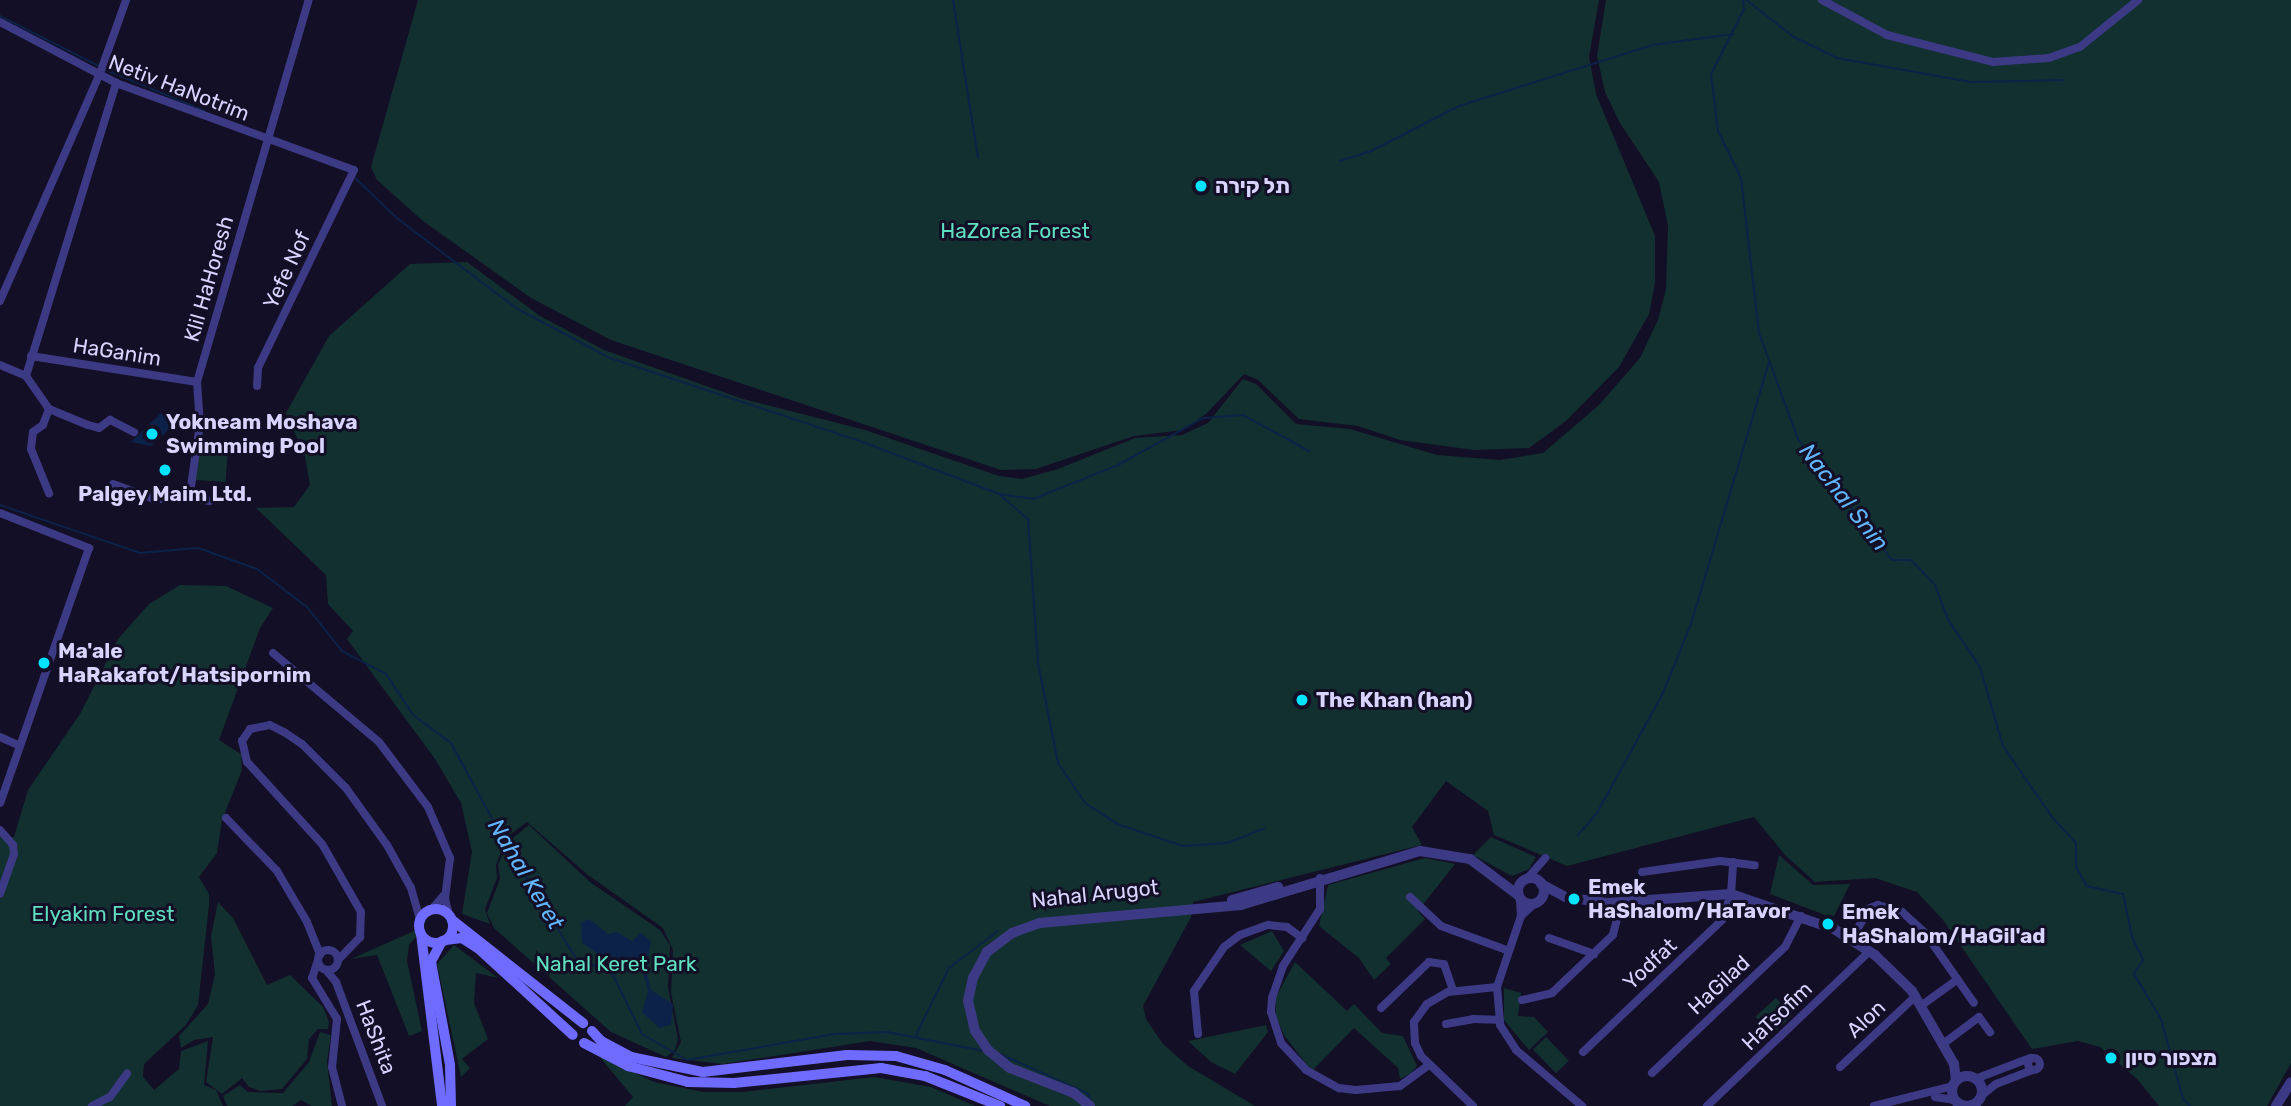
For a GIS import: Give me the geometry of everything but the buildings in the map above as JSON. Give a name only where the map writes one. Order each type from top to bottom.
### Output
[{"type":"main road","points":[[442,1106],[420,920],[430,909],[450,917],[588,1027],[601,1041],[631,1057],[703,1072],[847,1055],[896,1056],[945,1070],[1025,1106]]},
{"type":"main road","points":[[450,917],[452,931],[430,962],[450,1065],[451,1106]]},
{"type":"main road","points":[[421,934],[429,941],[462,938],[479,949],[573,1035],[628,1066],[688,1082],[734,1083],[881,1068],[925,1076],[998,1106]]},
{"type":"main road","points":[[573,1035],[576,1026],[588,1027]]},
{"type":"main road","points":[[584,1043],[588,1027]]},
{"type":"street","points":[[0,301],[99,76],[127,0]]},
{"type":"street","name":"Klil HaHoresh","points":[[186,496],[200,424],[197,382],[309,0]]},
{"type":"street","points":[[1822,0],[1887,35],[1993,62],[2049,58],[2080,47],[2138,0]]},
{"type":"street","name":"Netiv HaNotrim","points":[[0,22],[99,76],[267,141],[354,170]]},
{"type":"street","points":[[26,376],[116,83]]},
{"type":"street","name":"Yefe Nof","points":[[257,386],[258,368],[354,170]]},
{"type":"street","name":"HaGanim","points":[[32,356],[197,382]]},
{"type":"street","points":[[0,365],[26,376],[49,409],[88,425],[100,428],[110,421],[134,432]]},
{"type":"street","points":[[49,409],[43,425],[33,432],[31,449],[49,493]]},
{"type":"street","points":[[113,484],[154,499],[186,496],[209,501]]},
{"type":"street","points":[[0,513],[89,548],[18,745],[0,803]]},
{"type":"street","points":[[273,653],[360,724],[408,778],[448,847],[446,892],[450,917]]},
{"type":"street","points":[[327,955],[347,949],[363,931],[360,912],[322,844],[247,762],[242,741],[250,729],[270,725],[323,762],[382,836],[415,897],[420,920]]},
{"type":"street","points":[[0,737],[18,745]]},
{"type":"street","name":"HaShita","points":[[226,818],[277,871],[327,955],[382,1106]]},
{"type":"street","points":[[0,830],[12,842],[14,855],[0,894]]},
{"type":"street","name":"Nahal Arugot","points":[[1081,1106],[1005,1072],[984,1054],[969,1031],[962,1007],[965,981],[976,956],[995,936],[1037,918],[1227,902],[1401,855],[1438,851],[1470,859],[1499,878],[1519,897]]},
{"type":"street","points":[[1521,916],[1543,894],[1540,883],[1544,860],[1524,881],[1519,897],[1521,916],[1497,987],[1498,1020],[1516,1051],[1582,1106]]},
{"type":"street","points":[[1642,872],[1703,862],[1755,865]]},
{"type":"street","points":[[1731,894],[1733,862]]},
{"type":"street","points":[[1320,878],[1320,909],[1283,966],[1272,998],[1276,1028],[1292,1056],[1322,1081],[1356,1090],[1399,1086],[1429,1065]]},
{"type":"street","name":"Nahal Arugot","points":[[1090,1106],[1074,1093],[1010,1068],[979,1038],[970,1015],[969,993],[979,964],[994,946],[1012,933],[1039,923],[1233,906],[1320,878]]},
{"type":"street","name":"Nahal Arugot","points":[[1499,878],[1540,883],[1573,899]]},
{"type":"street","points":[[415,897],[430,909],[446,892]]},
{"type":"street","points":[[1519,897],[1536,903],[1573,899],[1621,902],[1731,894],[1801,916],[1852,939],[1870,951],[1919,1000],[1954,1065],[1954,1083],[1961,1104]]},
{"type":"street","name":"Yodfat","points":[[1583,1052],[1716,927],[1727,912],[1731,894]]},
{"type":"street","points":[[1410,897],[1441,926],[1509,951]]},
{"type":"street","points":[[1522,1000],[1552,993],[1594,954],[1618,928],[1621,902]]},
{"type":"street","points":[[1852,939],[1870,908],[1890,906],[1926,933],[1974,1003]]},
{"type":"street","name":"HaGilad","points":[[1651,1073],[1785,947],[1801,916]]},
{"type":"street","points":[[1198,1034],[1192,1005],[1194,991],[1224,947],[1240,935],[1268,926],[1287,928],[1302,938]]},
{"type":"street","points":[[1549,938],[1594,954]]},
{"type":"street","name":"HaTsofim","points":[[1707,1106],[1870,951]]},
{"type":"street","name":"HaShita","points":[[327,955],[325,969],[336,982]]},
{"type":"street","name":"HaShita","points":[[327,955],[312,974],[337,1018],[332,1067],[342,1106]]},
{"type":"street","points":[[1381,1008],[1429,962],[1444,964],[1453,990]]},
{"type":"street","points":[[318,984],[316,974],[325,969]]},
{"type":"street","name":"Alon","points":[[1840,1068],[1919,1000],[1958,979]]},
{"type":"street","points":[[1473,1106],[1429,1065],[1415,1043],[1414,1022],[1427,1004],[1453,990],[1497,987]]},
{"type":"street","points":[[1943,1044],[1979,1017],[1990,1032]]},
{"type":"street","points":[[1446,1024],[1473,1019],[1498,1020]]},
{"type":"street","points":[[1874,1106],[1914,1101],[1961,1104],[1979,1101],[1996,1084],[2032,1070],[2027,1065],[2030,1058],[1954,1083],[1914,1101]]},
{"type":"street","points":[[1954,1065],[1972,1077],[1979,1101]]},
{"type":"street","points":[[92,1106],[110,1097],[127,1074]]},
{"type":"street","points":[[2279,1106],[2291,1082]]},
{"type":"street","points":[[2279,1106],[2291,1089]]},
{"type":"green space","name":"HaZorea Forest","points":[[418,0],[1599,0],[1589,57],[1596,94],[1655,236],[1655,283],[1649,314],[1619,367],[1566,421],[1529,448],[1474,450],[1400,440],[1358,426],[1299,419],[1258,380],[1244,374],[1207,413],[1183,430],[1134,436],[1036,469],[1001,470],[611,340],[531,298],[423,221],[377,180],[371,167]]},
{"type":"green space","points":[[1606,0],[2291,0],[2291,1063],[2267,1106],[2159,1106],[2137,1079],[2100,1047],[2078,1041],[2032,1049],[1943,920],[1917,892],[1875,878],[1815,882],[1785,855],[1754,817],[1567,866],[1494,835],[1488,811],[1446,781],[1412,827],[1422,845],[1193,902],[1191,917],[1143,1006],[1146,1019],[1163,1044],[1188,1066],[1255,1106],[1050,1106],[916,1048],[870,1041],[723,1064],[672,1058],[681,1042],[671,993],[673,950],[663,928],[588,875],[527,822],[507,837],[496,865],[497,878],[485,909],[490,924],[462,914],[472,852],[461,803],[435,759],[347,639],[353,631],[328,604],[326,575],[256,508],[294,507],[310,485],[305,456],[286,413],[329,336],[410,264],[467,262],[540,316],[604,350],[743,399],[865,430],[999,476],[1022,479],[1058,469],[1135,438],[1182,435],[1208,423],[1243,379],[1256,384],[1296,424],[1350,429],[1437,455],[1500,460],[1543,453],[1599,405],[1640,358],[1658,320],[1666,289],[1668,226],[1659,182],[1620,123],[1605,92],[1597,56]]},
{"type":"green space","points":[[198,446],[228,448],[226,482],[196,480]]},
{"type":"green space","name":"Elyakim Forest","points":[[180,585],[226,586],[273,608],[260,628],[219,740],[241,754],[242,770],[222,820],[217,853],[199,877],[209,894],[209,905],[198,1005],[186,1025],[144,1064],[143,1077],[154,1090],[179,1069],[181,1051],[208,1041],[204,1085],[216,1090],[223,1106],[0,1106],[0,837],[14,837],[28,790],[80,714],[118,639],[149,604]]},
{"type":"green space","name":"Nahal Keret Park","points":[[529,825],[590,882],[660,930],[670,945],[668,987],[678,1039],[675,1050],[666,1057],[611,1032],[494,928],[487,913],[500,879],[498,864],[510,840]]},
{"type":"green space","points":[[1491,837],[1536,857],[1529,869],[1512,876],[1473,855]]},
{"type":"green space","points":[[1779,855],[1813,885],[1850,884],[1833,918],[1770,894]]},
{"type":"green space","points":[[1425,858],[1455,864],[1418,911],[1425,919],[1386,958],[1391,964],[1374,980],[1359,958],[1319,926],[1328,885]]},
{"type":"green space","points":[[218,902],[233,918],[267,985],[290,975],[323,1007],[329,1022],[328,1029],[318,1029],[309,1039],[307,1059],[282,1089],[260,1091],[249,1087],[242,1078],[222,1094],[206,1082],[213,1037],[194,1040],[181,1048],[179,1036],[208,1004],[215,974],[211,936]]},
{"type":"green space","points":[[425,926],[409,945],[407,961],[422,1031],[409,1036],[377,955],[351,959]]},
{"type":"green space","points":[[1272,931],[1284,951],[1271,971],[1240,945]]},
{"type":"green space","points":[[454,945],[498,978],[476,973],[474,1003],[488,1039],[462,1059],[470,1068],[461,1077],[437,964]]},
{"type":"green space","points":[[1295,962],[1347,1011],[1354,1004],[1382,1033],[1403,1036],[1417,1066],[1411,1073],[1400,1079],[1398,1068],[1354,1028],[1313,1070],[1307,1065],[1284,1035],[1276,1016],[1276,997]]},
{"type":"green space","points":[[1504,988],[1521,993],[1518,1016],[1534,1017],[1548,1032],[1529,1050],[1504,1020]]},
{"type":"green space","points":[[1776,998],[1792,1016],[1771,1035],[1755,1017]]},
{"type":"green space","points":[[1266,1025],[1268,1032],[1235,1074],[1211,1062],[1188,1041]]},
{"type":"green space","points":[[320,1032],[331,1035],[327,1061],[332,1106],[312,1106],[301,1100],[292,1106],[227,1106],[223,1096],[240,1085],[248,1092],[283,1093],[309,1062]]},
{"type":"green space","points":[[1546,1037],[1569,1061],[1556,1073],[1533,1050]]},
{"type":"green space","points":[[599,1056],[654,1082],[703,1092],[742,1092],[874,1077],[931,1087],[975,1106],[625,1106],[633,1097]]},
{"type":"water","name":"Yokneam Moshava Swimming Pool","points":[[161,413],[173,426],[151,446],[131,442]]},
{"type":"water","points":[[589,919],[608,934],[617,932],[632,941],[641,933],[651,941],[646,970],[651,990],[673,1004],[671,1025],[659,1028],[642,1012],[648,991],[643,972],[636,971],[629,962],[622,970],[582,943],[581,923]]},
{"type":"waterway","points":[[953,0],[978,158]]},
{"type":"waterway","name":"Nachal Snin","points":[[1743,0],[1744,9],[1711,74],[1718,131],[1741,178],[1759,333],[1798,439],[1892,560],[1911,560],[1935,585],[1949,621],[1980,667],[2003,746],[2052,817],[2076,843],[2076,867],[2087,886],[2123,894],[2132,937],[2143,960],[2134,974],[2161,1019],[2183,1099],[2190,1106]]},
{"type":"waterway","points":[[1746,0],[1794,37],[1837,58],[1971,82],[2064,80]]},
{"type":"waterway","points":[[0,16],[99,66]]},
{"type":"waterway","points":[[1340,161],[1373,150],[1459,106],[1652,45],[1733,34]]},
{"type":"waterway","points":[[104,69],[205,111]]},
{"type":"waterway","points":[[354,177],[398,219],[516,308],[610,358],[865,443],[999,494],[1028,519],[1038,663],[1058,763],[1085,803],[1117,824],[1183,846],[1227,843],[1264,829]]},
{"type":"waterway","points":[[1578,835],[1597,813],[1663,693],[1691,624],[1769,362]]},
{"type":"waterway","points":[[999,494],[1033,499],[1118,465],[1203,418],[1243,415],[1309,451]]},
{"type":"waterway","name":"Nahal Keret","points":[[0,505],[140,553],[198,548],[257,569],[307,607],[342,651],[386,674],[413,715],[451,743],[509,850],[576,958],[612,973],[642,1034],[687,1060],[835,1034],[887,1032],[984,1051]]},
{"type":"waterway","points":[[915,1037],[949,968],[998,931]]},
{"type":"waterway","name":"Nahal Keret","points":[[1000,1054],[1087,1093],[1092,1102]]},
{"type":"place","name":"תל קירה","points":[[1201,186]]},
{"type":"place","name":"Yokneam Moshava Swimming Pool","points":[[152,434]]},
{"type":"place","name":"Palgey Maim Ltd.","points":[[165,470]]},
{"type":"place","name":"Ma'ale HaRakafot/Hatsipornim","points":[[44,663]]},
{"type":"place","name":"The Khan (han)","points":[[1302,700]]},
{"type":"place","name":"Emek HaShalom/HaTavor","points":[[1574,899]]},
{"type":"place","name":"Emek HaShalom/HaGil'ad","points":[[1828,924]]},
{"type":"place","name":"מצפור סיון","points":[[2111,1058]]}]
